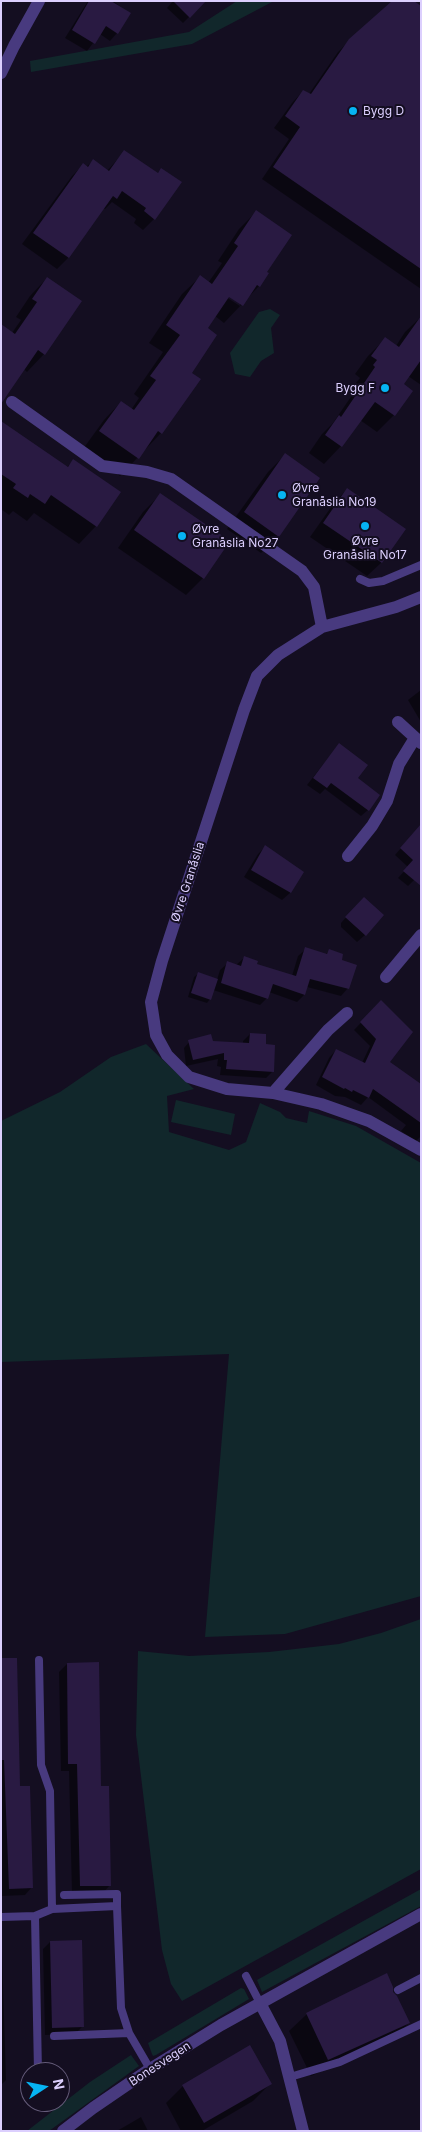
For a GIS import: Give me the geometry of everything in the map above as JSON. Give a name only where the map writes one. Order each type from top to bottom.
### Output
[{"type":"street","points":[[1,73],[39,1]]},
{"type":"street","points":[[12,402],[102,466],[147,472],[171,479],[302,571],[314,588],[322,627]]},
{"type":"street","name":"Øvre Granåslia","points":[[421,597],[396,607],[322,627],[278,654],[257,676],[244,710],[165,952],[151,1002],[153,1028],[159,1041],[167,1055],[189,1077],[227,1089],[273,1093],[321,1104],[369,1121],[421,1150]]},
{"type":"street","points":[[348,856],[372,826],[387,801],[399,764],[418,741],[398,722]]},
{"type":"street","points":[[386,978],[421,935]]},
{"type":"street","points":[[273,1093],[328,1030],[347,1013]]},
{"type":"street","name":"Bonesvegen","points":[[63,2131],[150,2069],[260,2003],[421,1914]]},
{"type":"street","points":[[260,2003],[280,2041],[303,2131]]},
{"type":"lane","points":[[360,579],[369,583],[383,580],[421,565]]},
{"type":"lane","points":[[39,1660],[41,1765],[50,1792],[52,1909]]},
{"type":"lane","points":[[64,1895],[117,1894],[121,2008],[129,2032],[150,2069]]},
{"type":"lane","points":[[1,1917],[35,1916],[52,1909],[117,1906]]},
{"type":"lane","points":[[35,1916],[38,2062]]},
{"type":"lane","points":[[246,1976],[260,2003]]},
{"type":"lane","points":[[398,1990],[421,1978]]},
{"type":"lane","points":[[290,2077],[335,2064],[421,2024]]},
{"type":"lane","points":[[54,2036],[129,2032]]},
{"type":"green space","points":[[237,1],[274,1],[192,44],[31,72],[30,61],[189,32]]},
{"type":"green space","points":[[270,309],[280,315],[271,328],[274,353],[261,361],[250,377],[235,374],[230,353],[259,312]]},
{"type":"green space","points":[[146,1044],[194,1089],[167,1096],[169,1132],[229,1150],[246,1142],[260,1103],[280,1112],[286,1118],[307,1123],[309,1111],[356,1126],[421,1163],[421,1596],[285,1634],[205,1637],[229,1354],[1,1362],[1,1121],[60,1092],[111,1057]]},
{"type":"green space","points":[[176,1100],[235,1114],[231,1135],[171,1122]]},
{"type":"green space","points":[[421,1619],[421,1869],[182,2001],[171,1984],[162,1950],[136,1735],[138,1651],[189,1656],[269,1652],[339,1644],[381,1633]]},
{"type":"green space","points":[[421,1889],[421,1906],[262,1992],[257,1980]]},
{"type":"green space","points":[[241,1988],[244,1989],[249,1999],[153,2056],[148,2043]]},
{"type":"green space","points":[[131,2055],[139,2066],[49,2131],[27,2131],[51,2112],[70,2112],[70,2098]]},
{"type":"building","points":[[89,1],[111,1],[131,13],[118,34],[106,26],[95,44],[72,30]]},
{"type":"building","points":[[173,1],[206,1],[190,18]]},
{"type":"building","points":[[392,1],[414,1],[421,6],[421,269],[273,167],[300,127],[285,116],[303,90],[311,94],[349,39]]},
{"type":"building","points":[[124,150],[158,173],[161,168],[182,182],[155,220],[144,211],[146,208],[122,191],[117,199],[113,196],[69,258],[33,233],[83,163],[88,167],[93,159],[109,171]]},
{"type":"building","points":[[256,210],[292,235],[267,272],[269,273],[260,287],[257,285],[243,306],[229,297],[208,328],[217,335],[192,373],[201,379],[162,434],[158,431],[139,459],[99,431],[121,401],[134,410],[156,380],[150,376],[180,335],[166,325],[200,275],[212,284],[238,246],[234,243]]},
{"type":"building","points":[[47,277],[82,301],[45,355],[38,350],[1,404],[1,324],[15,334],[37,302],[32,299]]},
{"type":"building","name":"Bygg F","points":[[421,316],[421,360],[404,384],[413,391],[395,416],[375,402],[342,447],[325,435],[339,415],[341,417],[375,367],[373,365],[377,360],[371,356],[385,337],[399,347]]},
{"type":"building","points":[[1,421],[68,467],[73,459],[121,492],[97,527],[51,495],[45,504],[30,494],[28,498],[13,488],[16,484],[1,474]]},
{"type":"building","name":"Øvre Granåslia No19","points":[[285,453],[320,478],[279,537],[244,512]]},
{"type":"building","name":"Øvre Granåslia No17","points":[[347,488],[406,529],[382,563],[323,523]]},
{"type":"building","name":"Øvre Granåslia No27","points":[[160,493],[230,541],[204,579],[134,530]]},
{"type":"building","points":[[339,743],[368,765],[358,778],[380,795],[369,811],[331,783],[327,788],[313,778]]},
{"type":"building","points":[[421,824],[421,886],[403,871],[413,860],[400,848]]},
{"type":"building","points":[[265,845],[304,872],[291,893],[251,870]]},
{"type":"building","points":[[364,897],[384,915],[366,936],[345,917]]},
{"type":"building","points":[[305,947],[327,954],[329,949],[343,954],[342,960],[357,965],[349,989],[310,979],[305,995],[273,984],[268,999],[221,983],[227,961],[241,966],[244,956],[258,961],[257,964],[296,976]]},
{"type":"building","points":[[198,972],[218,979],[211,1000],[191,993]]},
{"type":"building","points":[[381,1000],[413,1032],[390,1062],[421,1084],[421,1123],[373,1089],[369,1098],[353,1090],[352,1092],[344,1089],[322,1077],[336,1049],[365,1063],[376,1039],[360,1022]]},
{"type":"building","points":[[250,1033],[266,1034],[266,1044],[275,1045],[274,1072],[226,1069],[227,1060],[224,1060],[224,1053],[193,1060],[188,1040],[211,1034],[213,1041],[249,1043]]},
{"type":"building","points":[[1,1658],[17,1658],[20,1786],[30,1786],[33,1888],[9,1889],[4,1760],[1,1760]]},
{"type":"building","points":[[99,1662],[101,1786],[109,1786],[111,1886],[80,1886],[77,1764],[68,1764],[67,1663]]},
{"type":"building","points":[[82,1940],[84,2027],[52,2028],[50,1941]]},
{"type":"building","points":[[387,1973],[393,1987],[393,1992],[397,1996],[410,2023],[328,2060],[306,2013]]},
{"type":"building","points":[[250,2045],[272,2084],[204,2123],[182,2085]]},
{"type":"place","name":"Bygg D","points":[[353,111]]},
{"type":"place","name":"Bygg F","points":[[385,388]]},
{"type":"place","name":"Øvre Granåslia No19","points":[[282,495]]},
{"type":"place","name":"Øvre Granåslia No17","points":[[365,526]]},
{"type":"place","name":"Øvre Granåslia No27","points":[[182,536]]}]
